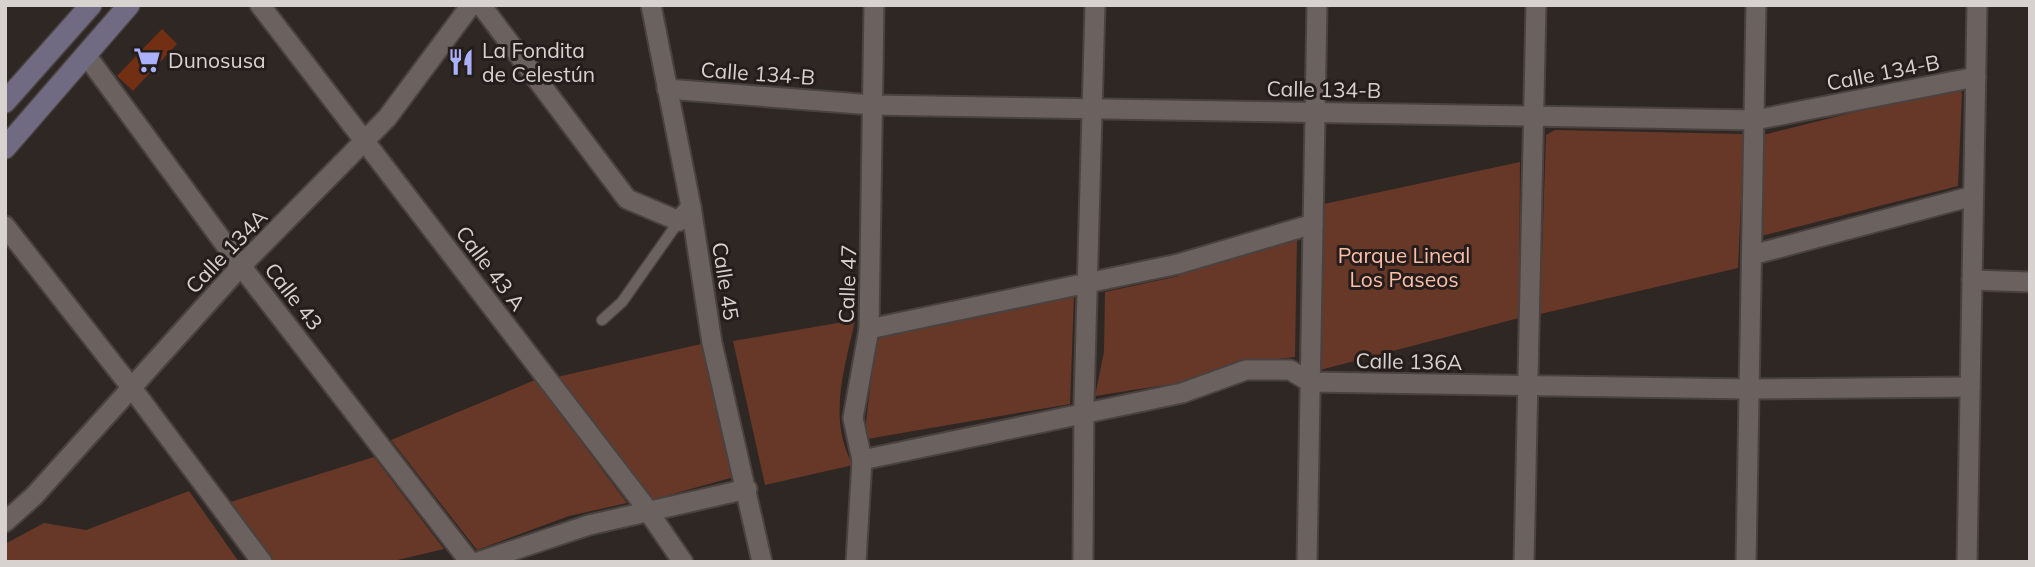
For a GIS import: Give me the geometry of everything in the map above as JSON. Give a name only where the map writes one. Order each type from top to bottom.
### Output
[{"type":"main road","points":[[5,102],[91,5]]},
{"type":"main road","points":[[5,148],[130,5]]},
{"type":"street","name":"Calle 43 A","points":[[260,5],[648,511],[683,562]]},
{"type":"street","name":"Calle 134A","points":[[5,522],[34,496],[241,266],[387,118],[471,5]]},
{"type":"street","points":[[481,5],[627,199],[685,214]]},
{"type":"street","name":"Calle 45","points":[[651,5],[667,89],[685,214],[762,562]]},
{"type":"street","name":"Calle 47","points":[[856,562],[862,460],[853,418],[869,329],[874,5]]},
{"type":"street","points":[[1083,562],[1096,5]]},
{"type":"street","points":[[1307,562],[1317,5]]},
{"type":"street","points":[[1524,562],[1536,5]]},
{"type":"street","points":[[1746,562],[1756,5]]},
{"type":"street","points":[[1966,562],[1977,5]]},
{"type":"street","name":"Calle 43","points":[[86,55],[241,266],[470,562]]},
{"type":"street","name":"Calle 134-B","points":[[667,89],[873,105],[1095,111],[1315,110],[1534,118],[1755,120],[1976,77]]},
{"type":"street","points":[[1752,255],[1973,196]]},
{"type":"street","points":[[869,329],[1178,264],[1313,224]]},
{"type":"street","points":[[5,226],[131,387],[262,562]]},
{"type":"street","points":[[1972,281],[2030,282]]},
{"type":"street","name":"Calle 136A","points":[[862,460],[1085,411],[1182,393],[1245,370],[1290,370],[1310,382],[1750,389],[1970,387]]},
{"type":"street","points":[[478,562],[589,524],[747,489]]},
{"type":"lane","points":[[602,320],[622,302],[685,214]]},
{"type":"green space","points":[[1951,88],[1960,89],[1962,94],[1958,186],[1757,237],[1759,136]]},
{"type":"green space","points":[[1555,130],[1744,134],[1738,268],[1540,314],[1546,135]]},
{"type":"green space","name":"Parque Lineal Los Paseos","points":[[1520,162],[1519,318],[1320,370],[1316,366],[1324,204]]},
{"type":"green space","name":"Parque Lineal Los Paseos","points":[[1297,239],[1295,357],[1242,363],[1184,382],[1095,396],[1104,352],[1105,292],[1179,276],[1179,273]]},
{"type":"green space","points":[[1069,294],[1074,296],[1070,404],[867,439],[866,422],[876,339]]},
{"type":"green space","points":[[855,320],[840,393],[841,430],[853,465],[765,485],[733,341]]},
{"type":"green space","points":[[701,344],[734,477],[651,500],[557,377]]},
{"type":"green space","points":[[535,380],[627,503],[569,516],[477,550],[391,440]]},
{"type":"green space","points":[[374,457],[444,549],[389,562],[272,562],[227,503]]},
{"type":"green space","points":[[189,491],[239,562],[5,562],[5,544],[44,523],[86,530]]},
{"type":"building","name":"Dunosusa","points":[[162,29],[177,44],[133,91],[117,76]]},
{"type":"place","name":"Dunosusa","points":[[147,60]]},
{"type":"place","name":"La Fondita de Celestún","points":[[461,62]]}]
